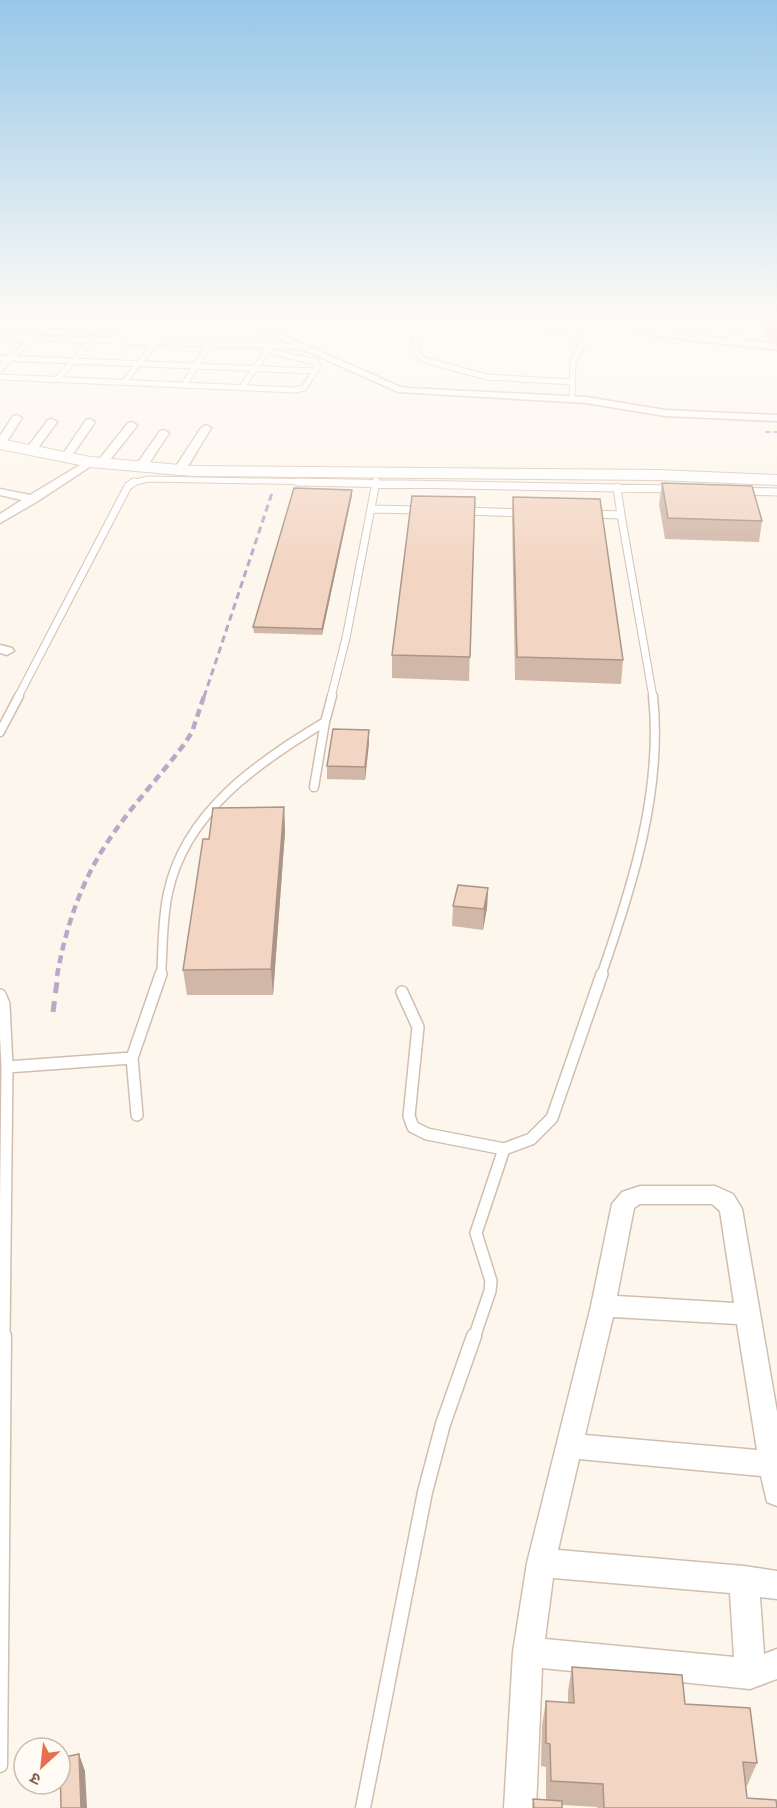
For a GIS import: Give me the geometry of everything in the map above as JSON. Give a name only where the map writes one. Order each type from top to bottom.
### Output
[{"type":"street","points":[[602,402],[665,413],[777,418]]},
{"type":"street","points":[[17,418],[0,444],[96,463],[140,468],[376,478],[658,475],[777,480]]},
{"type":"street","points":[[31,450],[52,422]]},
{"type":"street","points":[[66,457],[90,422]]},
{"type":"street","points":[[0,519],[96,463],[132,425]]},
{"type":"street","points":[[179,471],[206,428]]},
{"type":"street","points":[[140,468],[164,432]]},
{"type":"street","points":[[0,492],[34,499]]},
{"type":"street","points":[[520,1808],[528,1652],[541,1563],[603,1306],[623,1204],[630,1198],[640,1195],[716,1195],[725,1200],[731,1209],[746,1314],[777,1493]]},
{"type":"street","points":[[603,1306],[746,1314]]},
{"type":"street","points":[[569,1446],[771,1464]]},
{"type":"street","points":[[541,1563],[744,1580],[777,1585]]},
{"type":"street","points":[[528,1652],[764,1669],[744,1580]]},
{"type":"lane","points":[[314,787],[325,722],[346,638],[376,478]]},
{"type":"lane","points":[[0,732],[131,483],[148,479],[376,478],[674,489]]},
{"type":"lane","points":[[402,992],[418,1027],[409,1116],[413,1128],[427,1134],[504,1149],[531,1140],[546,1128],[552,1118],[621,918],[640,850],[652,775],[655,739],[653,698],[616,487]]},
{"type":"lane","points":[[731,490],[777,492]]},
{"type":"lane","points":[[371,509],[431,511]]},
{"type":"lane","points":[[455,511],[526,513]]},
{"type":"lane","points":[[586,514],[621,515]]},
{"type":"lane","points":[[137,1115],[132,1058],[161,976],[168,893],[176,867],[194,829],[214,805],[235,786],[292,741],[325,722]]},
{"type":"lane","points":[[0,994],[4,1004],[7,1067],[0,1765]]},
{"type":"lane","points":[[7,1067],[132,1058]]},
{"type":"lane","points":[[363,1808],[425,1492],[443,1424],[490,1291],[490,1268],[477,1242],[476,1233],[504,1149]]},
{"type":"building","points":[[662,483],[752,486],[762,521],[668,518]]},
{"type":"building","points":[[294,488],[352,490],[322,629],[253,627]]},
{"type":"building","points":[[412,496],[475,497],[470,657],[392,655]]},
{"type":"building","points":[[513,497],[600,499],[623,660],[517,657]]},
{"type":"building","points":[[333,729],[369,730],[365,767],[327,766]]},
{"type":"building","points":[[284,807],[271,969],[183,970],[203,839],[209,839],[213,808]]},
{"type":"building","points":[[458,885],[488,888],[484,909],[453,906]]},
{"type":"building","points":[[572,1667],[682,1675],[685,1704],[750,1708],[757,1763],[743,1762],[747,1798],[776,1800],[777,1808],[604,1808],[603,1784],[551,1781],[550,1744],[546,1743],[546,1701],[574,1703]]},
{"type":"building","points":[[79,1754],[81,1808],[61,1808],[61,1796],[72,1796],[72,1755]]},
{"type":"building","points":[[533,1799],[562,1801],[562,1808],[534,1808]]},
{"type":"railway","points":[[765,432],[777,432]]},
{"type":"railway","points":[[204,697],[273,490]]},
{"type":"railway","points":[[57,976],[65,938],[84,884],[102,850],[121,822],[185,743],[192,732],[204,696]]},
{"type":"railway","points":[[53,1012],[58,974]]}]
